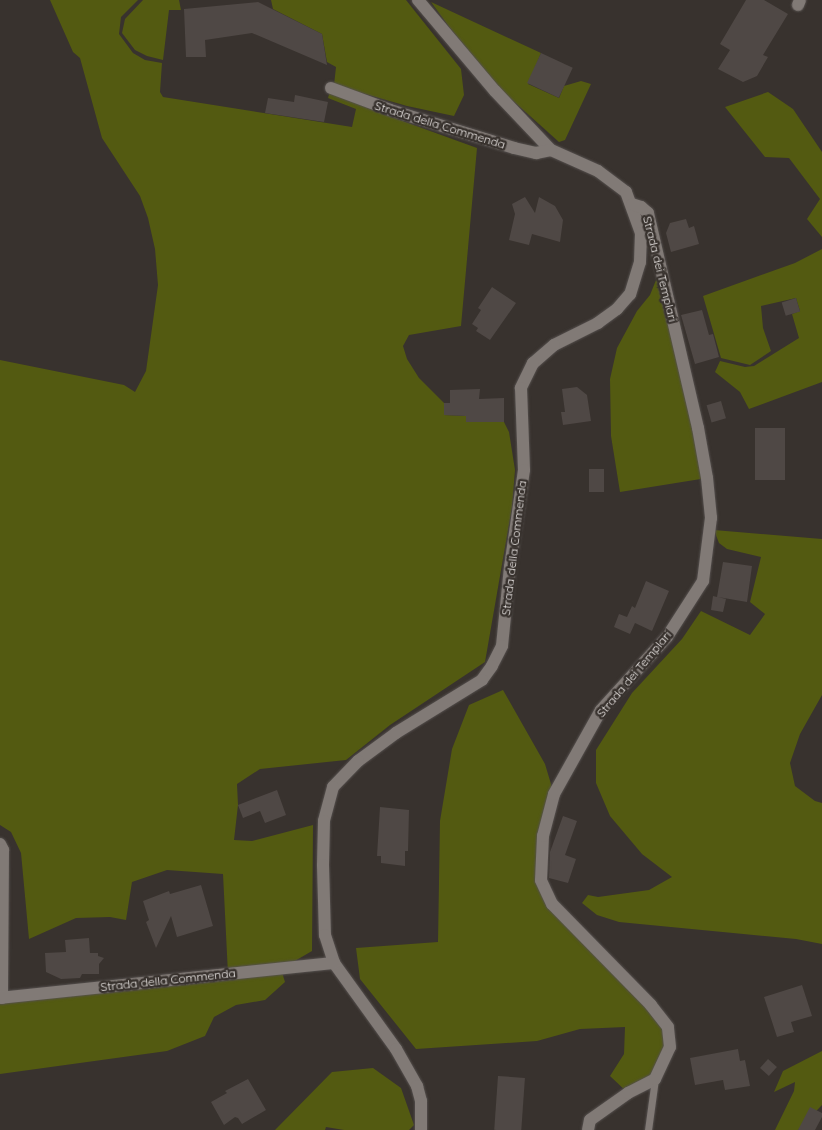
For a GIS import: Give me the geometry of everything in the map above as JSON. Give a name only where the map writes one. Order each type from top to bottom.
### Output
[{"type":"street","name":"Strada della Commenda","points":[[418,0],[495,91],[551,150],[598,171],[626,192],[641,232],[640,262],[630,294],[617,309],[598,323],[554,345],[533,363],[522,388],[524,470],[510,566],[502,646],[492,666],[482,680],[396,732],[358,761],[333,787],[324,821],[325,935],[334,963],[396,1049],[417,1086],[421,1101],[421,1130]]},
{"type":"street","name":"Strada della Commenda","points":[[331,88],[390,110],[514,148],[536,153],[551,150]]},
{"type":"street","name":"Strada dei Templari","points":[[632,204],[641,207],[648,213],[707,478],[710,518],[703,581],[667,637],[601,710],[554,794],[543,836],[541,880],[552,904],[651,1005],[668,1027],[670,1047],[655,1079]]},
{"type":"street","name":"Strada della Commenda","points":[[0,844],[3,850],[1,998],[334,963]]},
{"type":"street","points":[[588,1130],[590,1120],[628,1094],[655,1079]]},
{"type":"lane","points":[[648,1130],[655,1079]]},
{"type":"green space","points":[[50,0],[138,0],[121,17],[119,34],[133,53],[145,60],[162,63],[160,92],[163,97],[352,127],[356,109],[328,98],[330,91],[375,111],[477,148],[461,326],[409,335],[403,346],[407,359],[419,378],[444,403],[444,415],[466,416],[466,422],[504,422],[509,432],[515,470],[512,507],[485,662],[390,725],[346,760],[260,769],[237,784],[238,805],[234,840],[252,841],[313,825],[312,951],[281,969],[285,982],[265,1000],[236,1005],[214,1017],[205,1036],[167,1051],[0,1074],[0,998],[228,974],[223,874],[167,870],[132,882],[126,920],[110,917],[76,918],[29,939],[21,853],[11,832],[0,825],[0,360],[124,385],[135,392],[146,371],[158,285],[155,249],[148,218],[140,196],[102,138],[80,58],[73,52]]},
{"type":"green space","points":[[143,0],[179,0],[181,10],[169,10],[163,60],[147,56],[135,50],[122,33],[125,19]]},
{"type":"green space","points":[[271,0],[406,0],[461,69],[464,95],[454,116],[407,106],[334,85],[336,67],[327,62],[322,34],[273,9]]},
{"type":"green space","points":[[431,2],[541,53],[528,84],[559,98],[564,86],[581,81],[591,84],[565,140],[559,142],[502,91]]},
{"type":"green space","points":[[768,92],[793,109],[822,152],[822,237],[807,219],[820,199],[789,158],[765,157],[725,107]]},
{"type":"green space","points":[[822,249],[822,382],[749,409],[740,392],[715,372],[720,361],[745,367],[754,366],[799,338],[792,314],[800,311],[796,298],[761,306],[763,328],[771,351],[750,365],[721,358],[703,296],[795,263]]},
{"type":"green space","points":[[660,270],[707,478],[620,492],[611,436],[610,379],[617,348],[637,311],[650,295]]},
{"type":"green space","points":[[714,530],[822,539],[822,695],[800,734],[790,763],[795,786],[815,801],[822,803],[822,944],[796,939],[619,922],[597,915],[582,903],[588,895],[598,897],[649,890],[672,877],[642,854],[610,816],[596,783],[596,750],[632,693],[682,639],[701,611],[750,635],[765,614],[750,602],[761,557],[727,549],[719,543]]},
{"type":"green space","points":[[503,690],[545,764],[554,794],[541,880],[552,904],[668,1027],[670,1047],[655,1079],[628,1093],[610,1076],[624,1054],[625,1027],[580,1029],[537,1041],[416,1049],[360,979],[356,948],[438,942],[440,821],[452,749],[469,705]]},
{"type":"green space","points":[[822,1051],[822,1105],[798,1130],[775,1130],[794,1091],[795,1082],[774,1092],[783,1071]]},
{"type":"green space","points":[[373,1068],[401,1088],[414,1125],[409,1130],[344,1130],[326,1127],[325,1130],[275,1130],[332,1072]]},
{"type":"building","points":[[746,0],[764,0],[788,14],[763,55],[768,57],[757,76],[743,82],[718,69],[730,50],[720,44]]},
{"type":"building","points":[[258,2],[322,34],[327,65],[252,33],[205,40],[206,57],[186,57],[184,9]]},
{"type":"building","points":[[541,53],[573,68],[559,98],[527,83]]},
{"type":"building","points":[[295,95],[328,102],[324,122],[265,113],[268,98],[294,102]]},
{"type":"building","points":[[525,197],[535,213],[539,197],[555,206],[563,220],[560,242],[532,234],[529,245],[509,240],[515,214],[512,204]]},
{"type":"building","points":[[686,219],[689,228],[694,226],[699,244],[671,252],[666,233],[670,223]]},
{"type":"building","points":[[492,287],[516,303],[490,340],[476,331],[478,328],[472,324],[481,310],[478,308]]},
{"type":"building","points":[[796,298],[800,311],[786,316],[782,302]]},
{"type":"building","points":[[702,310],[709,335],[713,334],[719,357],[695,364],[681,315]]},
{"type":"building","points":[[577,387],[587,395],[591,421],[563,425],[561,412],[565,412],[562,389]]},
{"type":"building","points":[[480,389],[479,399],[504,398],[504,422],[466,422],[466,416],[444,415],[444,403],[450,403],[450,390]]},
{"type":"building","points":[[721,401],[726,418],[712,422],[707,405]]},
{"type":"building","points":[[755,428],[785,428],[785,480],[755,480]]},
{"type":"building","points":[[589,469],[604,469],[604,492],[589,492]]},
{"type":"building","points":[[723,562],[752,566],[747,602],[718,597],[726,599],[723,612],[711,610],[713,596],[717,597]]},
{"type":"building","points":[[646,581],[669,591],[652,631],[635,623],[630,634],[614,627],[619,614],[627,617],[632,606],[635,608]]},
{"type":"building","points":[[277,790],[286,815],[265,823],[260,811],[243,818],[238,805]]},
{"type":"building","points":[[380,807],[409,810],[408,851],[405,851],[405,866],[381,863],[381,856],[377,856]]},
{"type":"building","points":[[563,816],[577,821],[565,855],[576,859],[568,883],[549,878],[550,852]]},
{"type":"building","points":[[201,885],[213,926],[177,937],[171,916],[156,948],[146,922],[149,920],[143,901],[169,891],[170,894]]},
{"type":"building","points":[[89,938],[90,953],[98,953],[98,956],[104,958],[99,964],[99,974],[82,974],[80,978],[61,979],[46,972],[45,953],[66,952],[65,940]]},
{"type":"building","points":[[802,985],[812,1016],[791,1022],[794,1032],[777,1037],[764,997]]},
{"type":"building","points":[[738,1049],[740,1061],[745,1060],[750,1086],[725,1090],[723,1080],[695,1085],[690,1058]]},
{"type":"building","points":[[768,1059],[777,1067],[769,1076],[760,1068]]},
{"type":"building","points":[[498,1076],[525,1078],[521,1130],[494,1130]]},
{"type":"building","points":[[248,1079],[266,1110],[242,1124],[235,1117],[224,1125],[211,1102],[227,1093],[225,1091]]},
{"type":"building","points":[[810,1107],[822,1113],[822,1117],[815,1130],[798,1130]]}]
